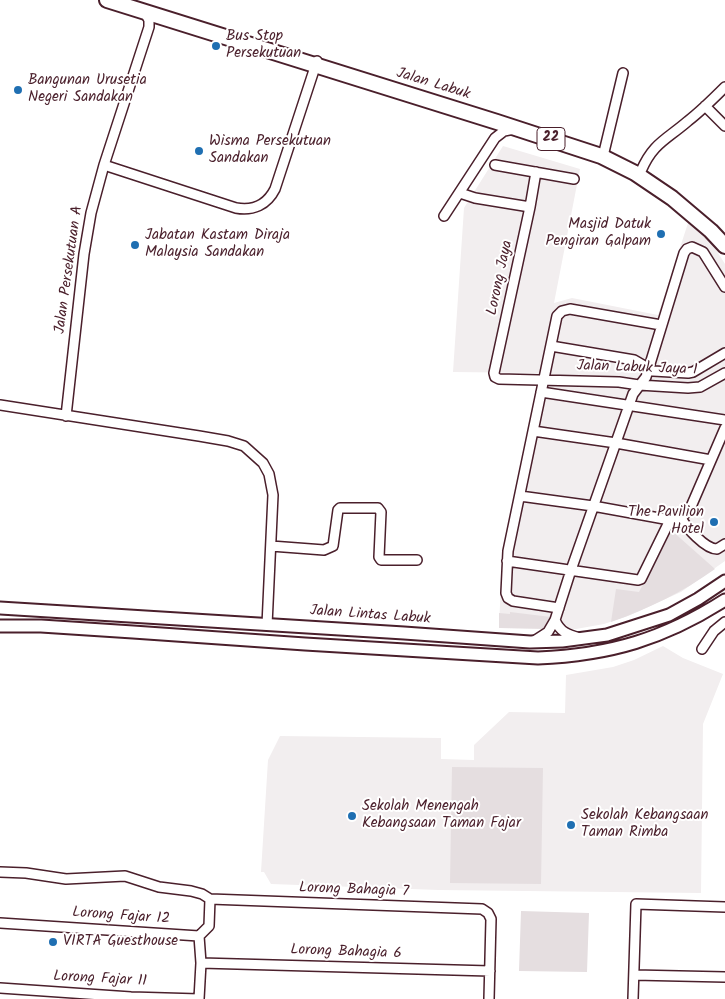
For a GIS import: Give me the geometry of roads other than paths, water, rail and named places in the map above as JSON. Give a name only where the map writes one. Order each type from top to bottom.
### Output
[{"type":"highway","name":"Jalan Labuk","points":[[107,0],[564,138],[604,152],[641,171],[708,220],[725,238]]},
{"type":"highway","name":"Jalan Labuk","points":[[120,0],[601,156],[635,173],[685,207],[725,246]]},
{"type":"main road","name":"Jalan Lintas Labuk","points":[[0,608],[530,642],[584,639],[620,631],[669,614],[698,599],[725,581]]},
{"type":"main road","name":"Jalan Lintas Labuk","points":[[0,626],[114,630],[538,658],[565,657],[634,644],[681,626],[725,600]]},
{"type":"street","name":"Jalan Persekutuan A","points":[[66,416],[84,254],[91,212],[104,165],[149,28],[149,20],[144,11]]},
{"type":"street","points":[[104,165],[236,208],[246,210],[260,206],[266,202],[275,190],[316,63]]},
{"type":"street","points":[[604,152],[623,73]]},
{"type":"street","points":[[641,171],[648,156],[662,140],[687,122],[725,87]]},
{"type":"street","points":[[705,106],[725,126]]},
{"type":"street","points":[[476,115],[484,120],[490,129],[492,143]]},
{"type":"street","points":[[444,216],[492,143],[504,131],[519,129]]},
{"type":"street","points":[[495,165],[574,179]]},
{"type":"street","points":[[460,193],[475,198],[530,207],[536,172]]},
{"type":"street","name":"Lorong Jaya","points":[[530,207],[494,373],[495,377],[499,378],[544,379]]},
{"type":"street","points":[[530,642],[548,632],[555,620],[633,394],[646,377],[684,253],[687,249],[692,247],[703,252],[725,286]]},
{"type":"street","points":[[559,608],[513,600],[508,598],[506,592],[507,561],[557,316],[562,311],[570,309],[661,325]]},
{"type":"street","points":[[551,346],[634,360],[653,371],[693,372],[725,353]]},
{"type":"street","name":"Jalan Labuk Jaya 1","points":[[544,379],[700,387],[725,373]]},
{"type":"street","points":[[541,392],[725,420]]},
{"type":"street","points":[[0,404],[66,416],[208,437],[244,446],[263,463],[270,474],[273,495],[267,625]]},
{"type":"street","points":[[520,496],[593,506],[670,520],[681,518],[690,509],[725,428]]},
{"type":"street","points":[[533,431],[616,443],[711,460]]},
{"type":"street","points":[[271,546],[330,549],[333,546],[338,510],[340,508],[378,508],[381,512],[379,557],[381,560],[418,560]]},
{"type":"street","points":[[681,518],[686,526],[709,548],[719,549],[725,544]]},
{"type":"street","points":[[507,561],[638,580],[641,579],[670,520]]},
{"type":"street","points":[[555,620],[562,631],[584,639]]},
{"type":"street","points":[[702,650],[714,632],[725,622]]},
{"type":"street","name":"Lorong Bahagia 7","points":[[0,872],[26,873],[62,879],[96,879],[125,876],[159,887],[191,891],[202,894],[210,899],[482,909],[488,913],[491,919],[490,971]]},
{"type":"street","points":[[199,999],[201,963],[199,936],[209,926],[210,899]]},
{"type":"street","points":[[633,999],[636,904],[725,907]]},
{"type":"street","name":"Lorong Fajar 12","points":[[0,923],[199,936]]},
{"type":"street","name":"Lorong Bahagia 6","points":[[201,963],[490,971]]},
{"type":"street","points":[[488,999],[490,971]]},
{"type":"street","points":[[634,975],[725,977]]},
{"type":"street","name":"Lorong Fajar 11","points":[[0,988],[131,997],[199,999]]},
{"type":"place","name":"Bus Stop Persekutuan","points":[[216,46]]},
{"type":"place","name":"Bangunan Urusetia Negeri Sandakan","points":[[18,90]]},
{"type":"place","name":"Wisma Persekutuan Sandakan","points":[[199,151]]},
{"type":"place","name":"Masjid Datuk Pengiran Galpam","points":[[661,234]]},
{"type":"place","name":"Jabatan Kastam Diraja Malaysia Sandakan","points":[[135,245]]},
{"type":"place","name":"The Pavilion Hotel","points":[[714,522]]},
{"type":"place","name":"Sekolah Menengah Kebangsaan Taman Fajar","points":[[352,816]]},
{"type":"place","name":"Sekolah Kebangsaan Taman Rimba","points":[[571,825]]},
{"type":"place","name":"VIRTA Guesthouse","points":[[53,942]]}]
